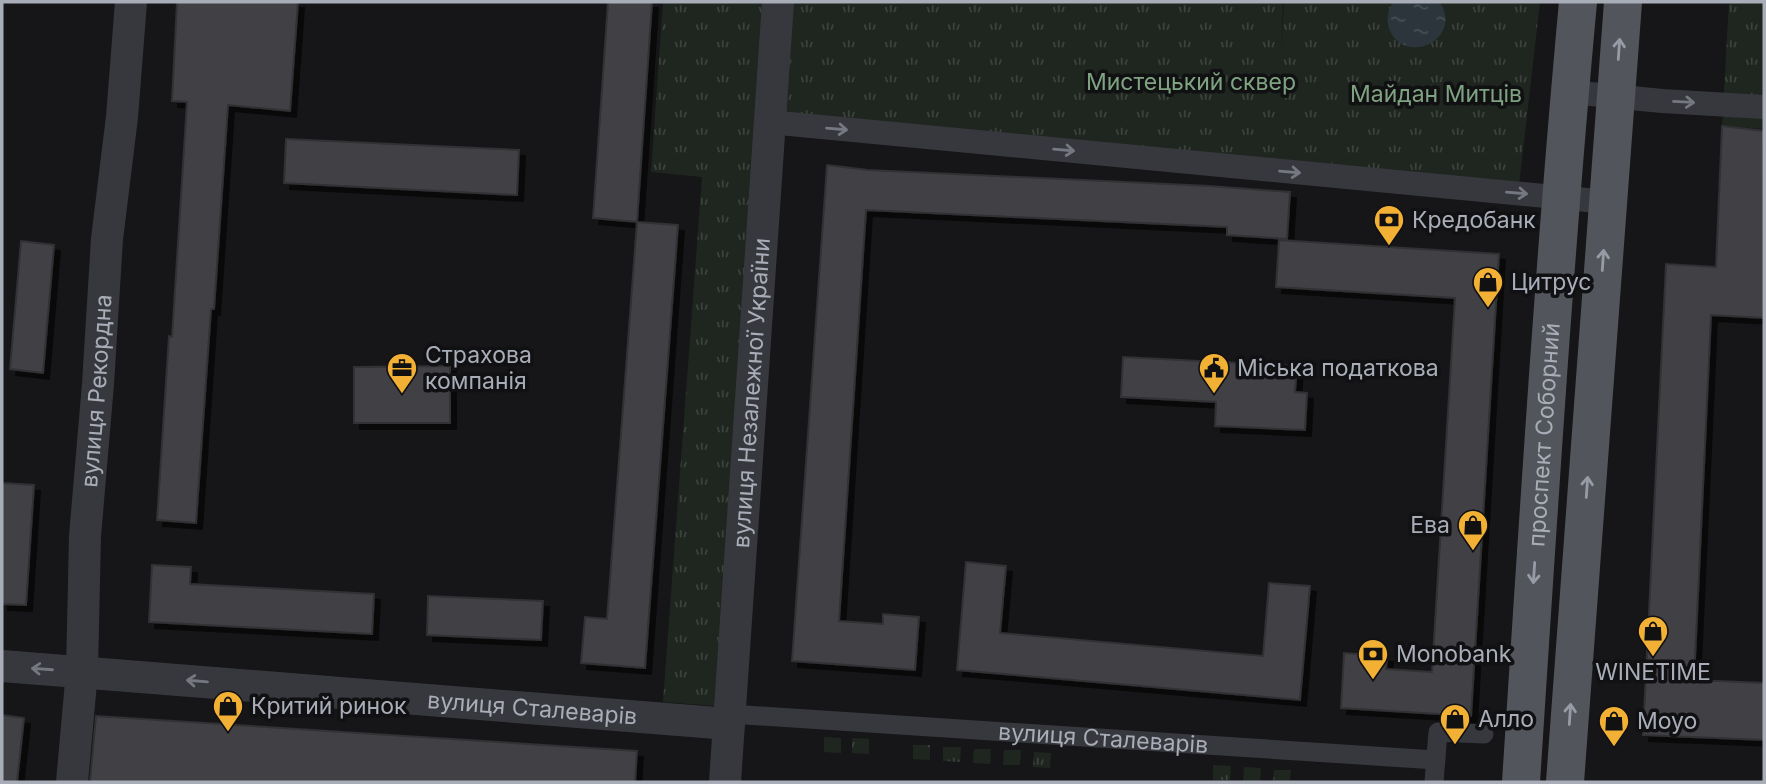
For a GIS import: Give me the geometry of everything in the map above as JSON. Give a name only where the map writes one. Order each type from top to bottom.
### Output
[{"type":"main road","name":"проспект Соборний","points":[[1521,782],[1542,456],[1578,2]]},
{"type":"main road","name":"проспект Соборний","points":[[1565,782],[1623,2]]},
{"type":"street","name":"вулиця Рекордна","points":[[72,782],[82,671],[85,536],[107,239],[122,117],[131,2]]},
{"type":"street","name":"вулиця Незалежної України","points":[[725,782],[778,2]]},
{"type":"street","points":[[1570,92],[1764,107]]},
{"type":"street","points":[[769,122],[1608,202]]},
{"type":"street","name":"вулиця Сталеварів","points":[[2,666],[730,719],[1436,760]]},
{"type":"street","points":[[1434,782],[1438,732],[1484,734]]},
{"type":"green space","points":[[663,2],[768,2],[717,706],[663,702],[702,177],[651,172]]},
{"type":"green space","name":"Мистецький сквер","points":[[778,2],[1283,2],[1281,57],[1284,2],[1540,2],[1518,194],[769,122]]},
{"type":"green space","points":[[1729,2],[1764,2],[1764,129],[1722,126]]},
{"type":"green space","points":[[824,737],[841,738],[841,753],[824,752]]},
{"type":"green space","points":[[852,738],[869,739],[869,754],[852,753]]},
{"type":"green space","points":[[913,745],[930,745],[930,760],[913,759]]},
{"type":"green space","points":[[943,747],[961,747],[960,762],[943,761]]},
{"type":"green space","points":[[974,749],[991,749],[990,764],[973,763]]},
{"type":"green space","points":[[1004,750],[1021,750],[1020,765],[1003,765]]},
{"type":"green space","points":[[1034,752],[1051,753],[1050,768],[1033,767]]},
{"type":"green space","points":[[1213,765],[1231,766],[1230,780],[1213,780]]},
{"type":"green space","points":[[1244,767],[1261,768],[1260,782],[1243,782]]},
{"type":"green space","points":[[1274,770],[1291,770],[1290,782],[1273,782]]},
{"type":"water","points":[[1393,2],[1440,2],[1445,16],[1444,28],[1438,38],[1417,47],[1406,46],[1396,40],[1388,21]]},
{"type":"building","points":[[177,2],[298,2],[290,111],[228,105],[196,523],[157,520],[187,102],[172,101]]},
{"type":"building","points":[[608,2],[652,2],[637,222],[593,218]]},
{"type":"building","points":[[1722,126],[1764,131],[1763,318],[1711,315],[1694,680],[1764,683],[1764,740],[1643,735],[1666,264],[1716,267]]},
{"type":"building","points":[[286,139],[519,150],[517,195],[284,183]]},
{"type":"building","points":[[827,165],[868,170],[1290,192],[1287,239],[1227,235],[1227,227],[866,210],[839,621],[883,624],[883,614],[919,617],[915,670],[792,661]]},
{"type":"building","points":[[637,222],[678,225],[645,668],[581,663],[585,617],[607,619]]},
{"type":"building","points":[[1279,240],[1499,254],[1471,716],[1341,708],[1344,653],[1387,656],[1386,669],[1432,672],[1455,298],[1276,287]]},
{"type":"building","points":[[21,241],[54,245],[43,373],[10,369]]},
{"type":"building","name":"Міська податкова","points":[[1123,357],[1297,366],[1295,392],[1307,393],[1305,430],[1215,426],[1216,402],[1121,397]]},
{"type":"building","name":"Страхова компанія","points":[[450,366],[450,423],[354,423],[354,367]]},
{"type":"building","points":[[2,483],[34,485],[26,605],[2,604]]},
{"type":"building","points":[[966,562],[1006,566],[1000,633],[1263,656],[1269,583],[1310,586],[1300,700],[957,670]]},
{"type":"building","points":[[152,565],[191,567],[190,584],[374,594],[372,634],[149,622]]},
{"type":"building","points":[[428,596],[543,601],[541,640],[427,635]]},
{"type":"building","points":[[2,715],[24,718],[17,782],[2,782]]},
{"type":"building","name":"Критий ринок","points":[[96,716],[637,751],[635,782],[90,782]]},
{"type":"place","name":"Кредобанк","points":[[1389,247]]},
{"type":"place","name":"Цитрус","points":[[1488,309]]},
{"type":"place","name":"Страхова компанія","points":[[402,395]]},
{"type":"place","name":"Міська податкова","points":[[1214,395]]},
{"type":"place","name":"Ева","points":[[1473,552]]},
{"type":"place","name":"WINETIME","points":[[1653,658]]},
{"type":"place","name":"Monobank","points":[[1373,681]]},
{"type":"place","name":"Критий ринок","points":[[228,733]]},
{"type":"place","name":"Алло","points":[[1455,746]]},
{"type":"place","name":"Moyo","points":[[1614,748]]},
{"type":"park label","name":"Майдан Митців","points":[[1436,94]]}]
